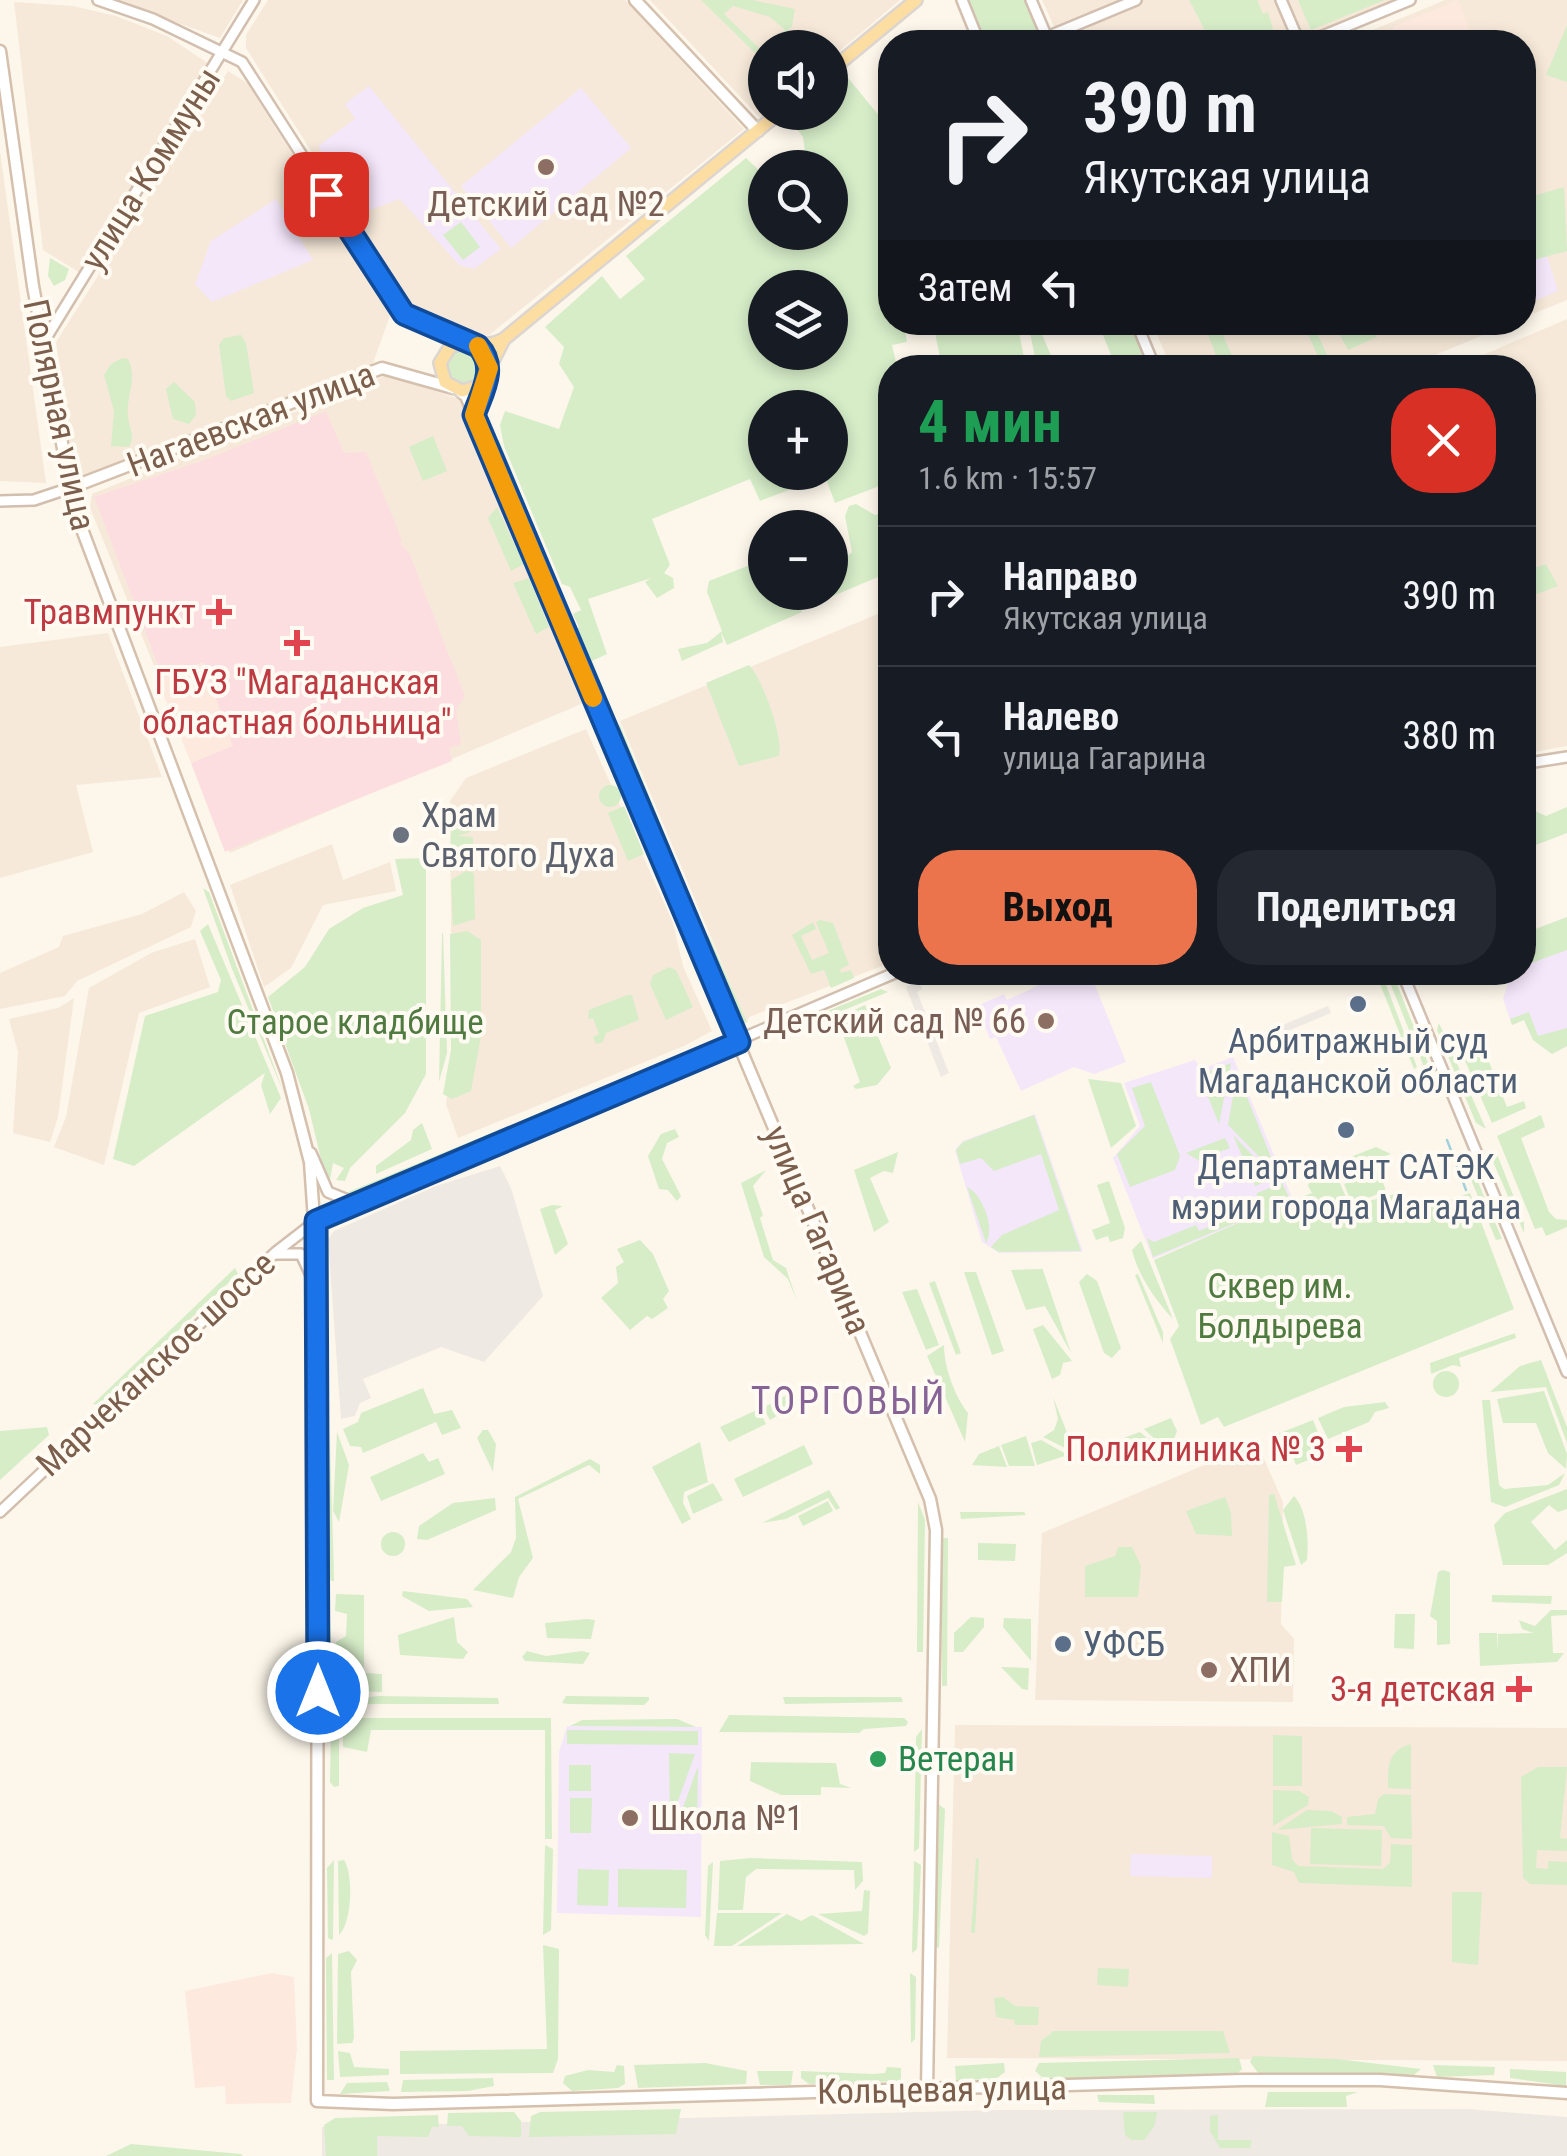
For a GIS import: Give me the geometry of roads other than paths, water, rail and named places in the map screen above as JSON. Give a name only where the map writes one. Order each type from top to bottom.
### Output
[{"type":"main road","points":[[457,390],[442,378],[442,359],[452,346],[488,347],[504,339],[758,131],[636,0]]},
{"type":"main road","points":[[880,30],[916,0]]},
{"type":"main road","points":[[848,56],[878,31]]},
{"type":"main road","name":"Полярная улица","points":[[0,51],[32,286],[46,338],[70,488],[87,549],[287,1073],[307,1144],[316,1221],[318,1293],[317,2101]]},
{"type":"main road","points":[[474,415],[504,339]]},
{"type":"main road","points":[[413,375],[457,390],[476,389],[488,375],[487,356],[472,344]]},
{"type":"main road","name":"Нагаевская улица","points":[[70,488],[382,368],[413,375],[429,372],[442,359]]},
{"type":"main road","name":"улица Гагарина","points":[[457,390],[474,415],[930,1499],[936,1530],[927,2091]]},
{"type":"main road","name":"Кольцевая улица","points":[[317,2101],[393,2104],[1380,2080],[1567,2092]]},
{"type":"street","points":[[98,0],[224,52],[245,65],[399,308],[472,344]]},
{"type":"street","name":"улица Коммуны","points":[[46,338],[254,0]]},
{"type":"street","points":[[962,0],[975,30]]},
{"type":"street","points":[[1032,0],[1044,30]]},
{"type":"street","points":[[1070,30],[1136,0]]},
{"type":"street","points":[[1281,0],[1294,30]]},
{"type":"street","points":[[1337,30],[1410,0]]},
{"type":"street","points":[[430,326],[441,338],[442,359]]},
{"type":"street","name":"Нагаевская улица","points":[[0,501],[34,500],[70,488]]},
{"type":"street","points":[[1536,762],[1567,757]]},
{"type":"street","name":"Марчеканское шоссе","points":[[0,1512],[274,1254],[316,1221],[878,980]]},
{"type":"street","points":[[1407,985],[1567,1372]]},
{"type":"street","points":[[307,1144],[328,1192],[355,1203]]},
{"type":"street","points":[[274,1254],[289,1251],[304,1256],[318,1293]]},
{"type":"waterway","points":[[1447,1140],[1457,1166]]},
{"type":"waterway","points":[[1459,1171],[1466,1190]]},
{"type":"place","name":"Детский сад №2","points":[[546,167]]},
{"type":"place","name":"Травмпункт","points":[[219,612]]},
{"type":"place","name":"ГБУЗ \"Магаданская областная больница\"","points":[[297,643]]},
{"type":"place","name":"Храм Святого Духа","points":[[401,835]]},
{"type":"place","name":"Арбитражный суд Магаданской области","points":[[1358,1004]]},
{"type":"place","name":"Детский сад № 66","points":[[1046,1021]]},
{"type":"place","name":"Департамент САТЭК мэрии города Магадана","points":[[1346,1130]]},
{"type":"place","name":"Поликлиника № 3","points":[[1349,1449]]},
{"type":"place","name":"УФСБ","points":[[1063,1644]]},
{"type":"place","name":"ХПИ","points":[[1209,1670]]},
{"type":"place","name":"3-я детская","points":[[1519,1689]]},
{"type":"place","name":"Ветеран","points":[[878,1759]]},
{"type":"place","name":"Школа №1","points":[[630,1818]]},
{"type":"district","name":"ТОРГОВЫЙ","points":[[849,1401]]},
{"type":"park label","name":"Старое кладбище","points":[[355,1022]]},
{"type":"park label","name":"Сквер им. Болдырева","points":[[1280,1306]]}]
